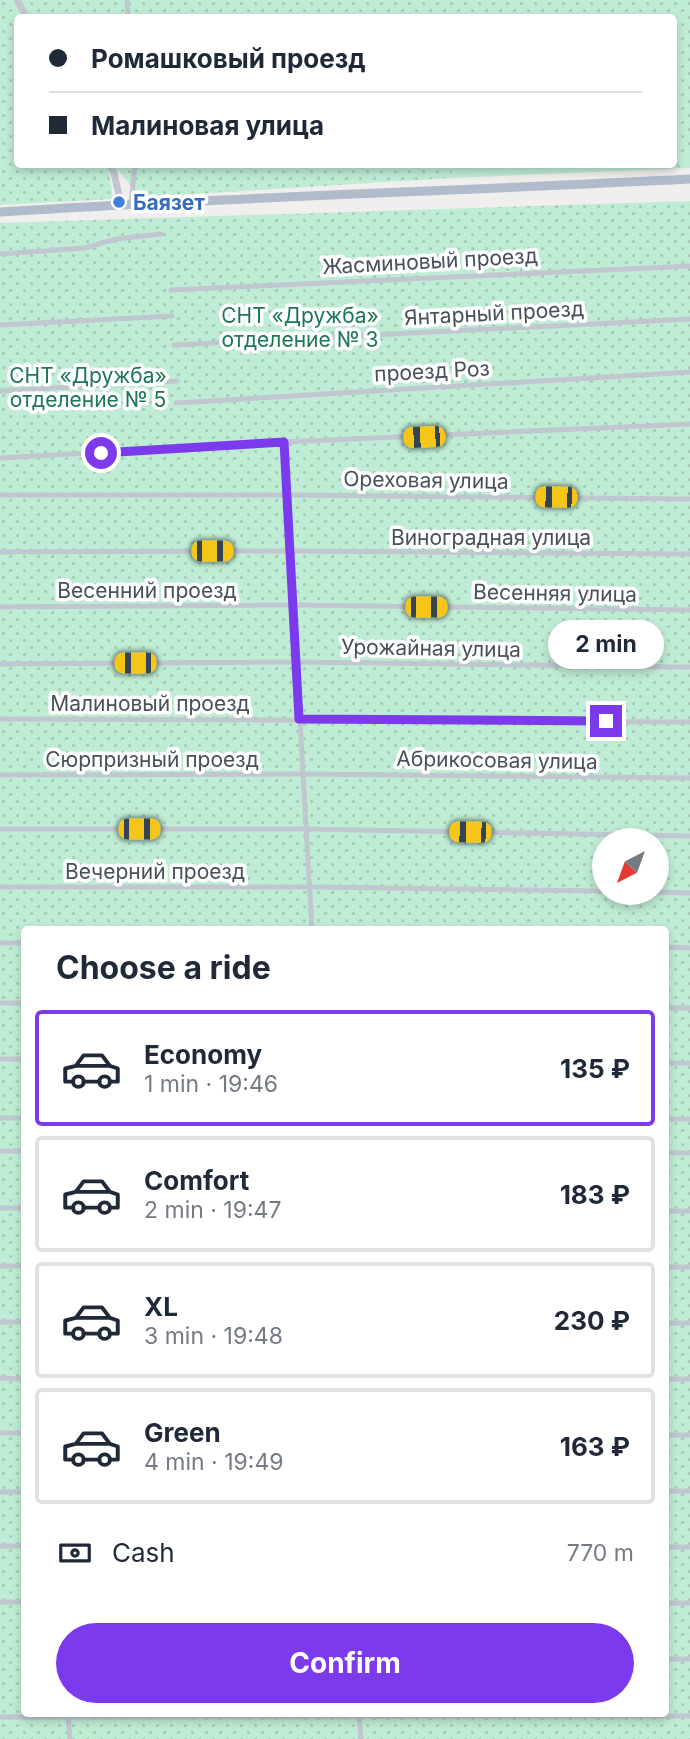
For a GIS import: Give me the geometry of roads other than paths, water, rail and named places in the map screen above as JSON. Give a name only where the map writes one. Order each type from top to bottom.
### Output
[{"type":"main road","points":[[0,212],[690,179]]},
{"type":"street","points":[[111,168],[126,204]]},
{"type":"street","points":[[126,204],[134,168]]},
{"type":"street","points":[[0,254],[85,247],[116,239],[161,234]]},
{"type":"street","name":"Жасминовый проезд","points":[[171,290],[690,266]]},
{"type":"street","points":[[0,325],[172,316]]},
{"type":"street","name":"Янтарный проезд","points":[[174,345],[690,318]]},
{"type":"street","name":"проезд Роз","points":[[176,402],[690,372]]},
{"type":"street","points":[[0,391],[177,382]]},
{"type":"street","points":[[0,458],[690,424]]},
{"type":"street","points":[[284,442],[313,926]]},
{"type":"street","name":"Ореховая улица","points":[[0,495],[690,499]]},
{"type":"street","name":"Виноградная улица","points":[[0,552],[690,554]]},
{"type":"street","name":"Весенний проезд","points":[[0,607],[293,605]]},
{"type":"street","name":"Весенняя улица","points":[[293,605],[690,610]]},
{"type":"street","name":"Урожайная улица","points":[[0,664],[297,662],[690,667]]},
{"type":"street","name":"Малиновый проезд","points":[[0,719],[690,722]]},
{"type":"street","name":"Сюрпризный проезд","points":[[0,775],[303,774]]},
{"type":"street","name":"Абрикосовая улица","points":[[303,774],[690,778]]},
{"type":"street","points":[[0,829],[305,829],[690,836]]},
{"type":"street","name":"Вечерний проезд","points":[[0,887],[592,891]]},
{"type":"street","points":[[669,892],[690,893]]},
{"type":"street","points":[[0,943],[21,943]]},
{"type":"street","points":[[669,947],[690,947]]},
{"type":"street","points":[[0,1003],[21,1003]]},
{"type":"street","points":[[669,1008],[690,1008]]},
{"type":"street","points":[[0,1059],[21,1059]]},
{"type":"street","points":[[669,1063],[690,1063]]},
{"type":"street","points":[[0,1118],[21,1118]]},
{"type":"street","points":[[669,1119],[690,1119]]},
{"type":"street","points":[[0,1151],[21,1151]]},
{"type":"street","points":[[669,1153],[690,1153]]},
{"type":"street","points":[[0,1208],[21,1208]]},
{"type":"street","points":[[669,1211],[690,1211]]},
{"type":"street","points":[[0,1266],[21,1266]]},
{"type":"street","points":[[669,1267],[690,1267]]},
{"type":"street","points":[[0,1322],[21,1322]]},
{"type":"street","points":[[669,1323],[690,1323]]},
{"type":"street","points":[[0,1378],[21,1378]]},
{"type":"street","points":[[669,1379],[690,1379]]},
{"type":"street","points":[[0,1433],[21,1433]]},
{"type":"street","points":[[669,1435],[690,1434]]},
{"type":"street","points":[[669,1491],[690,1491]]},
{"type":"street","points":[[0,1492],[21,1492]]},
{"type":"street","points":[[0,1546],[21,1546]]},
{"type":"street","points":[[669,1547],[690,1547]]},
{"type":"street","points":[[0,1602],[21,1602]]},
{"type":"street","points":[[669,1603],[690,1603]]},
{"type":"street","points":[[669,1660],[690,1659]]},
{"type":"street","points":[[0,1717],[21,1716]]},
{"type":"street","points":[[669,1716],[690,1716]]},
{"type":"street","points":[[68,1717],[70,1739]]},
{"type":"street","points":[[359,1717],[361,1739]]},
{"type":"place","name":"Баязет","points":[[119,202]]},
{"type":"park label","name":"СНТ «Дружба» отделение № 3","points":[[300,327]]},
{"type":"park label","name":"СНТ «Дружба» отделение № 5","points":[[88,387]]}]
